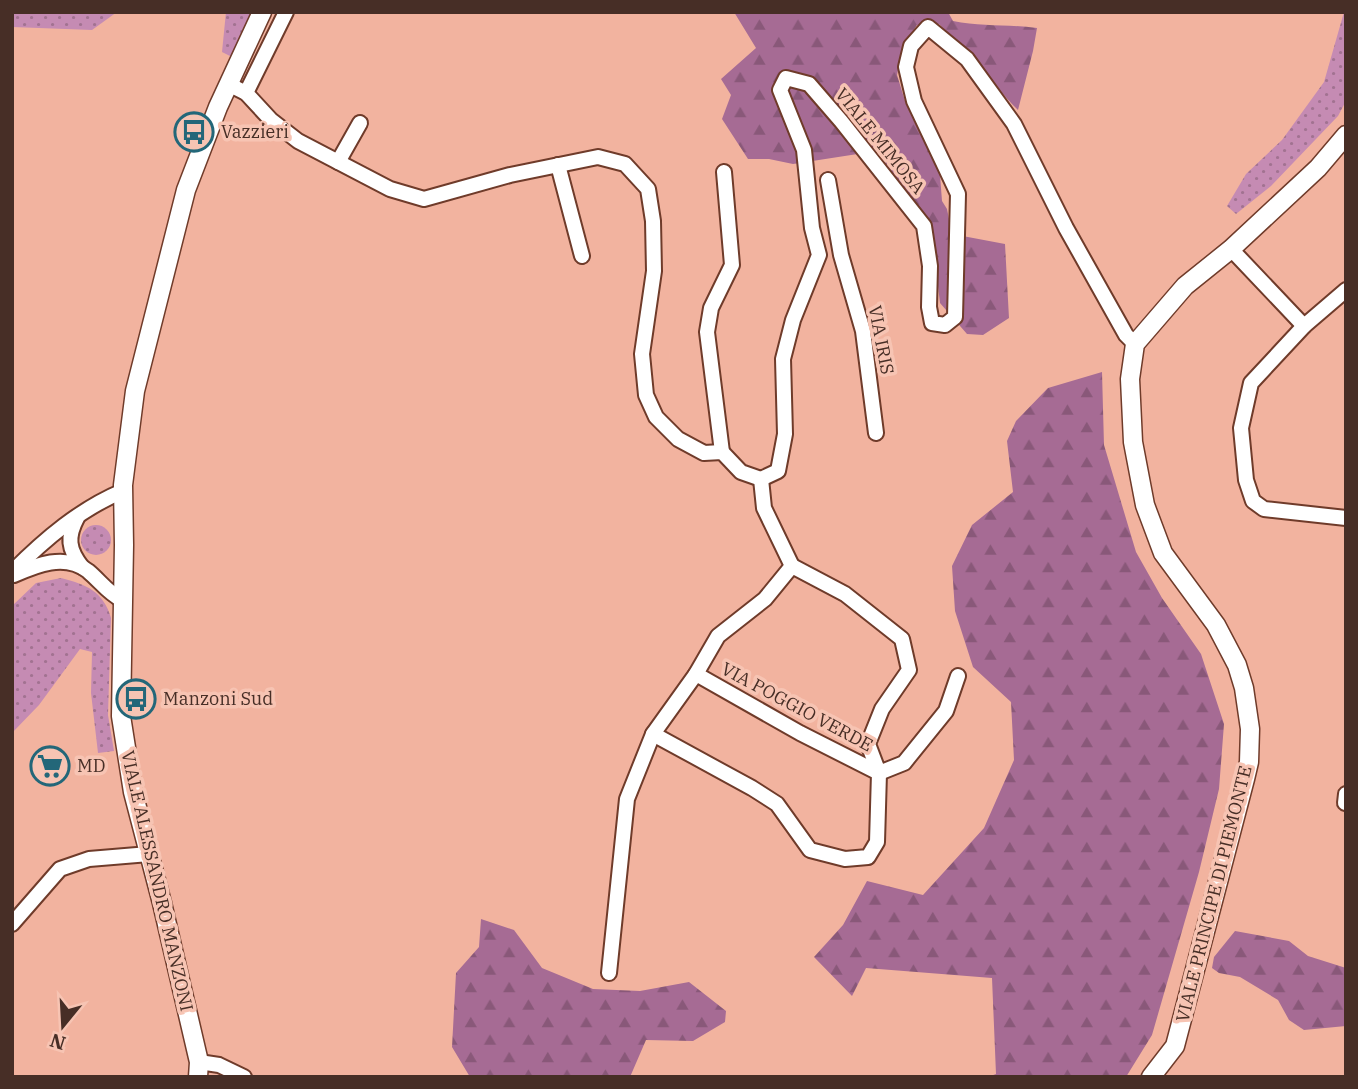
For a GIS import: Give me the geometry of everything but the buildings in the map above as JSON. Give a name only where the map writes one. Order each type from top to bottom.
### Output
[{"type":"street","name":"VIALE ALESSANDRO MANZONI","points":[[198,1069],[133,792],[121,716],[123,491],[135,391],[175,226],[198,153],[262,12]]},
{"type":"street","points":[[246,93],[286,12]]},
{"type":"street","name":"VIALE MIMOSA","points":[[819,255],[812,228],[804,150],[780,90],[786,78],[809,84],[923,226],[930,266],[929,307],[932,323],[945,325],[955,317],[958,194],[914,100],[906,67],[911,46],[927,20],[967,59],[1014,124],[1066,228],[1126,335],[1135,344]]},
{"type":"street","points":[[228,84],[246,93],[298,141],[390,190],[424,199],[510,175],[598,157],[625,164],[648,188],[653,221],[654,271],[642,354],[646,395],[656,417],[678,439],[704,453],[722,452]]},
{"type":"street","points":[[338,162],[360,123]]},
{"type":"street","points":[[1135,344],[1185,286],[1231,249],[1318,168],[1346,135]]},
{"type":"street","points":[[558,166],[582,256]]},
{"type":"street","points":[[724,173],[732,265],[711,308],[707,332],[722,452],[741,472],[761,479],[778,471],[785,434],[783,359],[793,320],[819,255],[841,255]]},
{"type":"street","name":"VIA IRIS","points":[[828,180],[841,255],[863,331],[876,433]]},
{"type":"street","points":[[1231,249],[1304,326]]},
{"type":"street","points":[[1346,290],[1304,326],[1251,383],[1241,428],[1246,480],[1252,500],[1264,509],[1346,517]]},
{"type":"street","name":"VIALE PRINCIPE DI PIEMONTE","points":[[1135,344],[1130,379],[1133,442],[1149,518],[1163,553],[1216,625],[1237,666],[1244,688],[1250,729],[1249,762],[1175,1046],[1151,1077]]},
{"type":"street","points":[[761,479],[764,508],[792,566]]},
{"type":"street","points":[[12,574],[49,536],[99,502],[123,491]]},
{"type":"street","points":[[78,517],[70,531],[69,546],[74,556],[110,593],[122,600]]},
{"type":"street","points":[[12,574],[46,562],[82,567]]},
{"type":"street","name":"VIA POGGIO VERDE","points":[[609,973],[628,799],[653,734],[696,674],[718,636],[765,599],[792,566],[845,594],[902,639],[909,670],[882,709],[868,744],[879,773],[877,842],[868,857],[845,859],[810,850],[777,804],[653,734]]},
{"type":"street","name":"VIA POGGIO VERDE","points":[[696,674],[800,733],[879,773],[904,763],[946,711],[958,676]]},
{"type":"street","points":[[1345,803],[1346,794]]},
{"type":"street","points":[[12,924],[60,869],[89,859],[149,854]]},
{"type":"street","points":[[198,1069],[219,1065],[244,1077]]},
{"type":"shaded area","points":[[12,12],[117,12],[92,30],[12,27]]},
{"type":"shaded area","points":[[226,12],[254,12],[232,57],[222,52]]},
{"type":"shaded area","points":[[1344,12],[1346,101],[1338,116],[1271,186],[1236,214],[1227,206],[1246,174],[1282,140],[1324,82]]},
{"type":"shaded area","points":[[96,525],[107,529],[111,540],[107,551],[96,555],[85,551],[81,540],[85,529]]},
{"type":"shaded area","points":[[61,578],[93,590],[104,602],[111,618],[108,715],[114,751],[98,753],[91,693],[92,652],[80,649],[39,705],[12,733],[12,606],[36,583]]},
{"type":"green space","points":[[734,12],[948,12],[953,21],[1037,28],[1018,110],[974,57],[939,24],[917,25],[903,47],[897,75],[906,104],[940,175],[942,201],[947,209],[952,234],[1005,244],[1009,318],[983,335],[967,334],[940,303],[931,227],[877,151],[793,164],[769,159],[748,159],[722,119],[731,95],[721,79],[756,48]]},
{"type":"green space","points":[[1102,372],[1104,445],[1136,552],[1162,598],[1201,654],[1224,724],[1219,789],[1199,872],[1152,1035],[1126,1077],[988,1077],[996,1074],[992,978],[866,968],[852,996],[814,957],[843,925],[867,881],[923,895],[984,828],[1014,760],[1011,702],[973,667],[955,611],[952,566],[972,525],[1013,492],[1007,441],[1016,421],[1048,388]]},
{"type":"green space","points":[[481,919],[514,930],[542,968],[593,989],[640,991],[689,982],[726,1011],[725,1022],[693,1041],[646,1040],[630,1077],[470,1077],[452,1047],[456,973],[479,947]]},
{"type":"green space","points":[[1235,931],[1289,941],[1308,956],[1346,968],[1346,1026],[1304,1030],[1289,1020],[1278,1000],[1240,977],[1219,973],[1212,968],[1214,957]]},
{"type":"place","name":"Vazzieri","points":[[194,132]]},
{"type":"place","name":"Manzoni Sud","points":[[136,699]]},
{"type":"place","name":"MD","points":[[50,766]]}]
